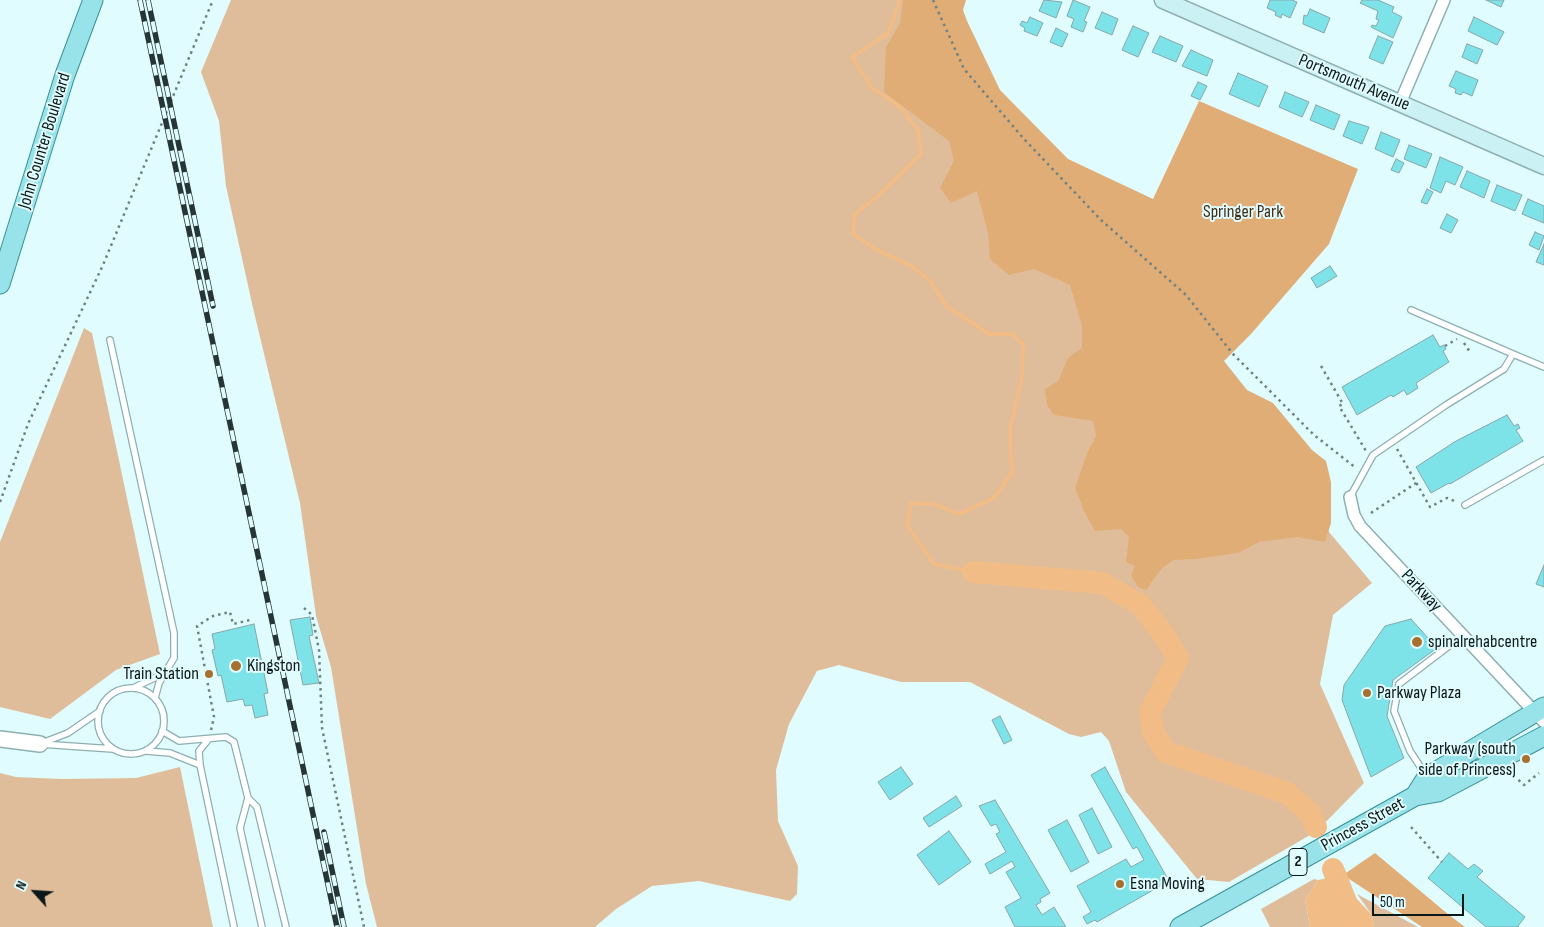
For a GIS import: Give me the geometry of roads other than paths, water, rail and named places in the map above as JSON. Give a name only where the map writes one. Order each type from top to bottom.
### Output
[{"type":"main road","name":"John Counter Boulevard","points":[[0,284],[65,75],[94,0]]},
{"type":"main road","name":"Portsmouth Avenue","points":[[1163,0],[1544,166]]},
{"type":"main road","name":"Princess Street","points":[[1414,796],[1427,777],[1541,714]]},
{"type":"main road","name":"Princess Street","points":[[1186,926],[1414,796],[1438,792],[1544,736]]},
{"type":"street","points":[[1400,103],[1444,0]]},
{"type":"street","name":"Parkway","points":[[1350,497],[1354,515],[1360,526],[1462,636],[1541,714]]},
{"type":"street","points":[[0,739],[40,744]]},
{"type":"lane","points":[[1412,310],[1544,367]]},
{"type":"lane","points":[[110,340],[174,634],[174,658],[159,683],[154,698]]},
{"type":"lane","points":[[1350,497],[1373,455],[1446,404],[1504,369],[1513,354]]},
{"type":"lane","points":[[1465,505],[1544,460]]},
{"type":"lane","points":[[1427,777],[1410,750],[1394,711],[1399,684],[1462,636]]},
{"type":"lane","points":[[40,744],[68,732],[100,711],[112,694],[133,688],[167,672]]},
{"type":"lane","points":[[133,688],[143,690],[154,698],[163,714],[162,731],[154,744],[146,751]]},
{"type":"lane","points":[[100,711],[98,722],[100,732],[106,742],[114,749]]},
{"type":"lane","points":[[162,731],[179,741],[226,737],[234,742],[248,798],[240,828],[262,927]]},
{"type":"lane","points":[[208,740],[200,751],[200,765],[234,927]]},
{"type":"lane","points":[[40,744],[114,749],[124,753],[135,754],[146,751],[181,756],[200,765]]},
{"type":"lane","points":[[248,798],[257,807],[286,927]]},
{"type":"waterway","points":[[900,0],[888,33],[852,57],[872,88],[900,107],[918,130],[921,154],[880,194],[854,215],[853,234],[877,250],[912,266],[932,283],[946,306],[989,334],[1012,334],[1023,344],[1022,376],[1010,430],[1012,473],[994,498],[959,514],[934,504],[911,503],[907,525],[934,564],[973,572]]},
{"type":"waterway","points":[[973,572],[1102,583],[1141,605],[1164,635],[1178,658],[1150,712],[1153,732],[1166,752],[1287,793],[1311,814],[1316,827]]},
{"type":"waterway","points":[[1333,869],[1356,927]]},
{"type":"railway","points":[[140,0],[337,927]]},
{"type":"railway","points":[[148,0],[213,306]]},
{"type":"railway","points":[[324,832],[344,927]]},
{"type":"place","name":"spinalrehabcentre","points":[[1417,642]]},
{"type":"place","name":"Kingston","points":[[236,666]]},
{"type":"place","name":"Train Station","points":[[209,674]]},
{"type":"place","name":"Parkway Plaza","points":[[1367,693]]},
{"type":"place","name":"Parkway (south side of Princess)","points":[[1526,759]]},
{"type":"place","name":"Esna Moving","points":[[1120,884]]},
{"type":"park label","name":"Springer Park","points":[[1243,212]]}]
